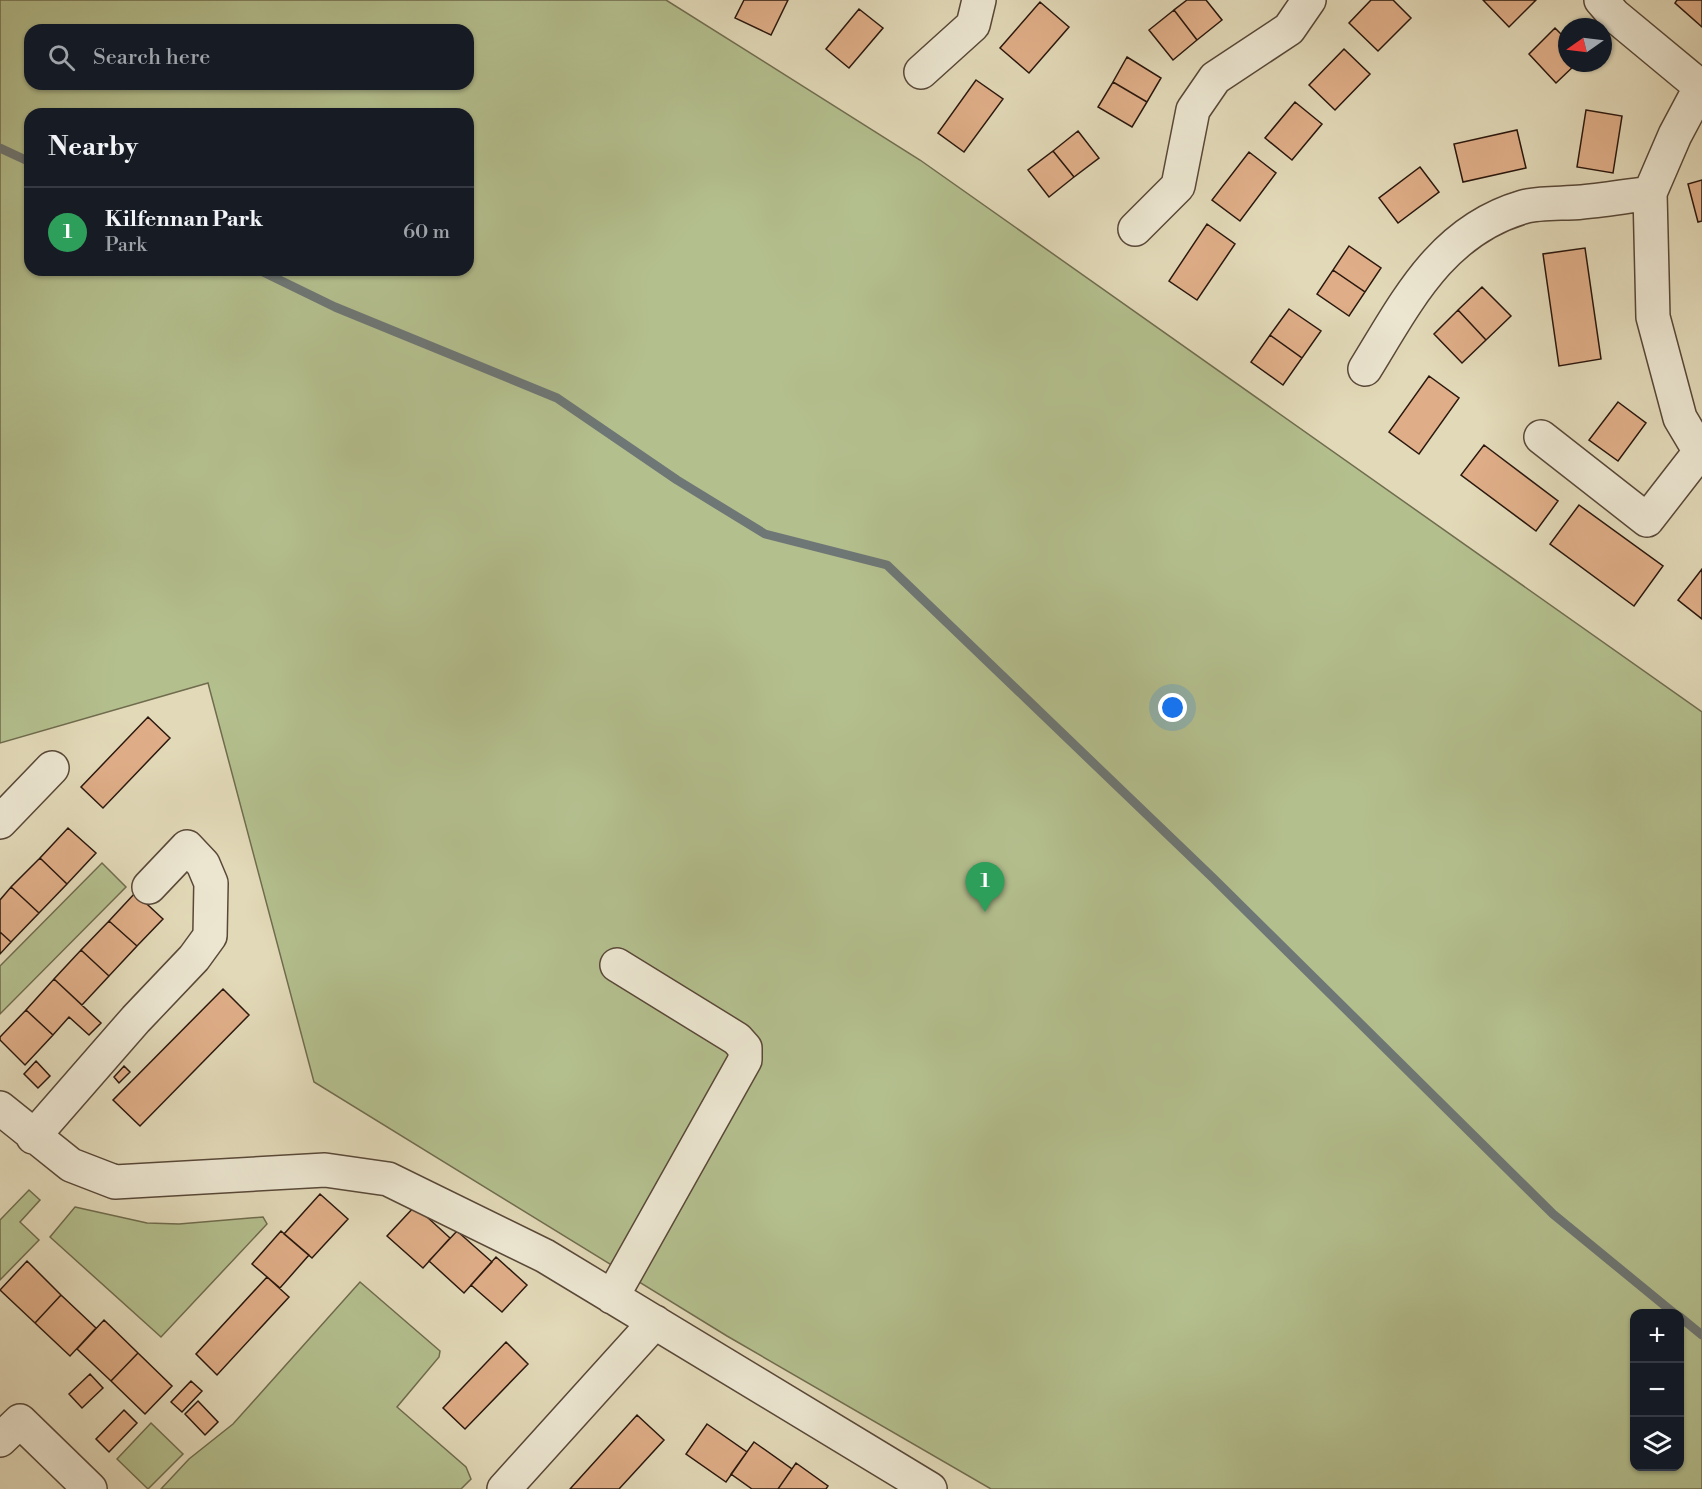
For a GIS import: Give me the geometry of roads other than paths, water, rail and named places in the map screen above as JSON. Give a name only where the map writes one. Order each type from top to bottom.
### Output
[{"type":"street","points":[[921,72],[973,25],[979,0]]},
{"type":"street","points":[[1135,229],[1178,186],[1193,110],[1215,78],[1289,29],[1309,0]]},
{"type":"street","points":[[1541,437],[1647,520],[1701,454],[1680,418],[1653,317],[1650,193],[1675,135],[1701,88],[1614,15],[1601,0]]},
{"type":"street","points":[[1365,369],[1421,278],[1454,243],[1485,222],[1525,206],[1584,202],[1650,193]]},
{"type":"street","points":[[0,822],[52,768]]},
{"type":"street","points":[[33,1137],[136,1019],[194,958],[210,936],[211,883],[203,864],[187,847],[149,887]]},
{"type":"street","points":[[612,1297],[746,1060],[745,1048],[738,1039],[617,965]]},
{"type":"street","points":[[0,1108],[33,1137],[71,1165],[115,1182],[325,1170],[388,1179],[545,1256],[927,1488]]},
{"type":"street","points":[[504,1489],[655,1322]]},
{"type":"street","points":[[0,1440],[20,1421],[90,1489]]},
{"type":"waterway","points":[[0,148],[24,159]]},
{"type":"waterway","points":[[271,276],[335,307],[557,398],[677,480],[765,534],[887,565],[1213,878],[1553,1214],[1669,1309]]},
{"type":"waterway","points":[[1684,1320],[1702,1335]]},
{"type":"place","name":"Kilfennan Park","points":[[985,912]]}]
